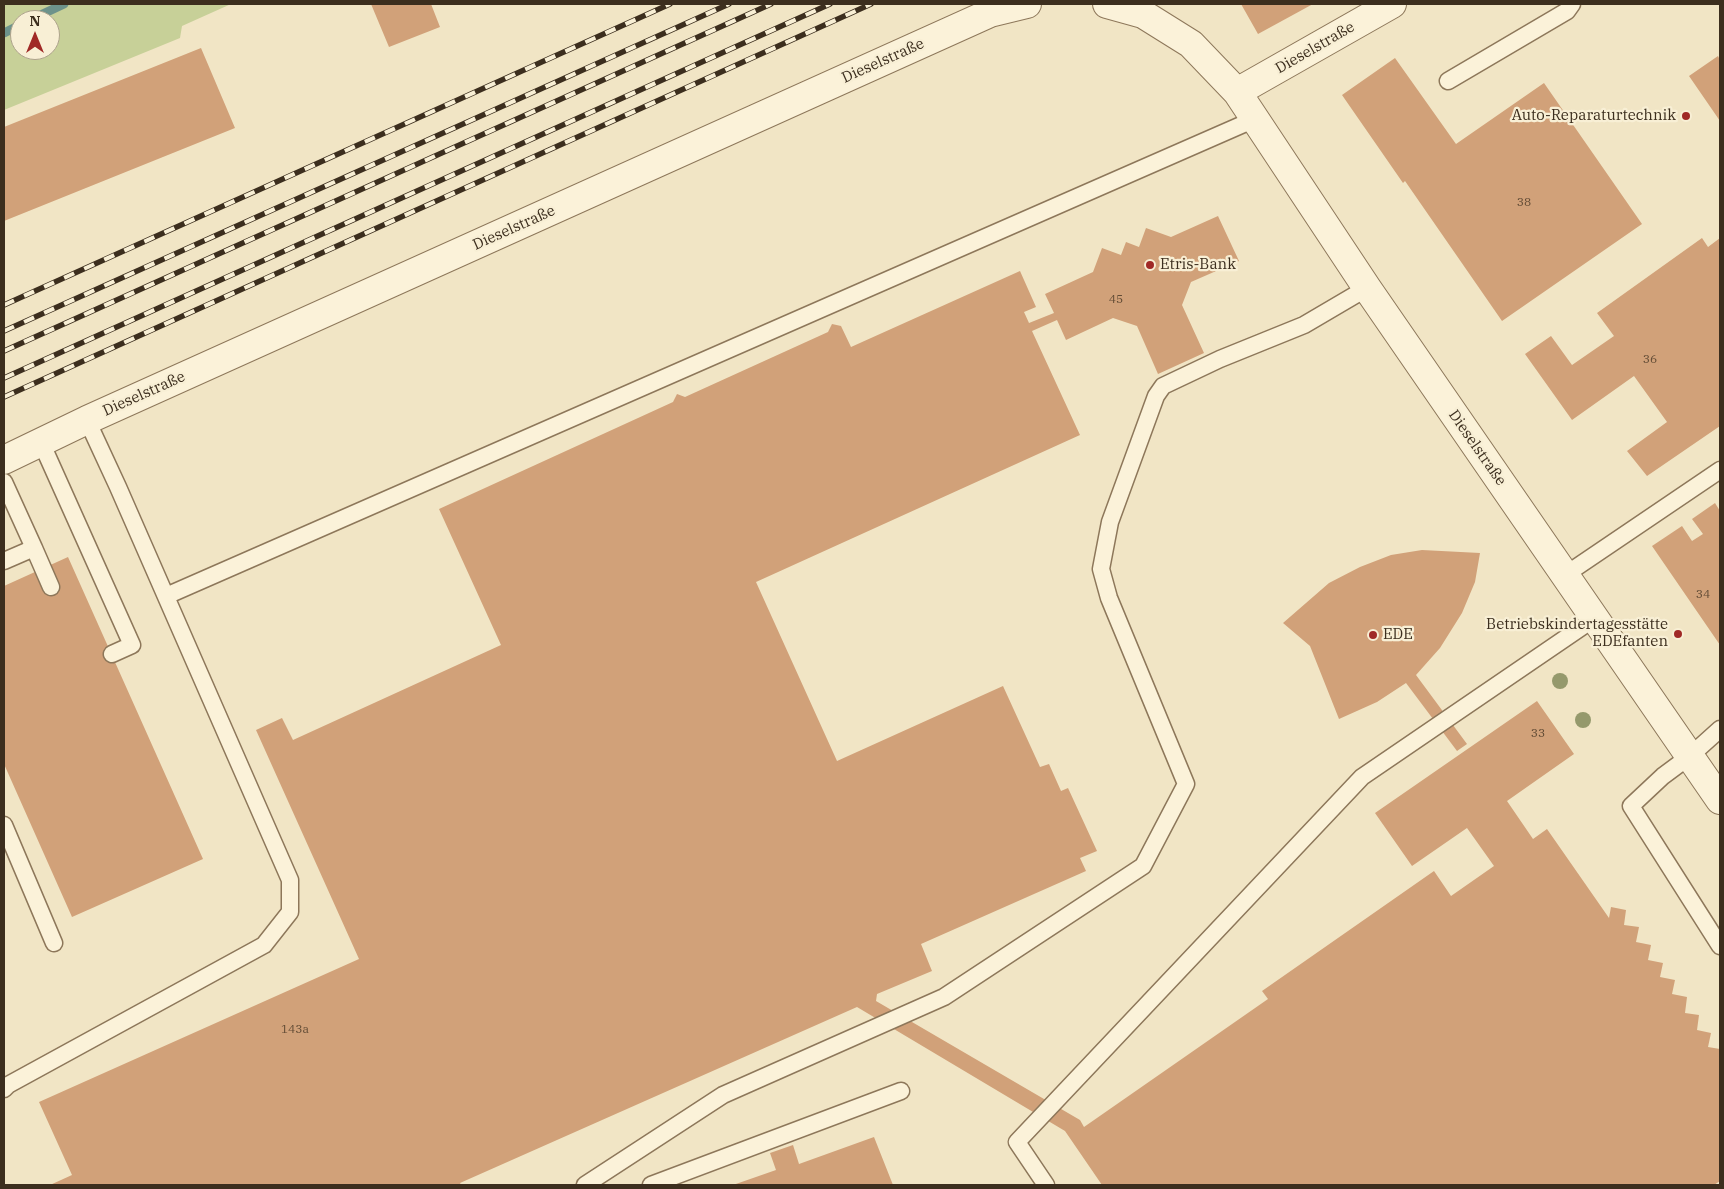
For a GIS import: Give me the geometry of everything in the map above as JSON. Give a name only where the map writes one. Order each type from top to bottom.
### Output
[{"type":"street","name":"Dieselstraße","points":[[4,460],[87,420],[990,13],[1027,4]]},
{"type":"street","name":"Dieselstraße","points":[[1108,4],[1143,14],[1191,44],[1237,92],[1367,288],[1720,800]]},
{"type":"street","name":"Dieselstraße","points":[[1237,92],[1392,4]]},
{"type":"lane","points":[[1448,81],[1567,11],[1572,4]]},
{"type":"lane","points":[[166,596],[1255,119]]},
{"type":"lane","points":[[586,1185],[723,1095],[944,997],[1143,866],[1186,784],[1109,598],[1101,569],[1110,522],[1156,396],[1163,386],[1220,359],[1304,326],[1367,288]]},
{"type":"lane","points":[[4,1089],[16,1080],[264,945],[290,912],[290,880],[87,420]]},
{"type":"lane","points":[[41,442],[132,644],[112,654]]},
{"type":"lane","points":[[1565,575],[1720,470]]},
{"type":"lane","points":[[4,482],[51,586]]},
{"type":"lane","points":[[4,561],[34,548]]},
{"type":"lane","points":[[1046,1185],[1017,1142],[1362,777],[1595,618]]},
{"type":"lane","points":[[1720,728],[1690,756],[1662,776],[1631,806],[1720,946]]},
{"type":"lane","points":[[4,825],[54,943]]},
{"type":"lane","points":[[651,1185],[901,1091]]},
{"type":"green space","points":[[4,4],[231,4],[182,26],[180,38],[4,110]]},
{"type":"building","points":[[371,4],[431,4],[440,27],[389,47]]},
{"type":"building","points":[[1241,4],[1313,4],[1258,34]]},
{"type":"building","points":[[201,48],[235,128],[4,221],[4,127]]},
{"type":"building","points":[[1718,56],[1720,60],[1720,121],[1689,76]]},
{"type":"building","points":[[1395,58],[1456,144],[1544,83],[1642,224],[1502,321],[1405,181],[1403,183],[1342,95]]},
{"type":"building","points":[[1218,216],[1239,261],[1191,282],[1182,305],[1204,353],[1158,374],[1137,326],[1113,318],[1066,340],[1057,320],[1032,331],[1080,435],[756,582],[837,761],[1003,686],[1040,767],[1049,764],[1061,791],[1068,788],[1097,851],[1080,858],[1086,871],[921,944],[932,971],[877,994],[876,1001],[1080,1120],[1084,1127],[1268,999],[1262,991],[1434,871],[1451,896],[1494,866],[1467,828],[1412,866],[1375,813],[1537,701],[1574,754],[1507,801],[1533,839],[1547,829],[1609,918],[1611,907],[1626,910],[1624,925],[1639,927],[1636,942],[1651,945],[1648,960],[1663,963],[1660,977],[1675,980],[1672,994],[1687,997],[1685,1013],[1699,1015],[1697,1030],[1711,1033],[1708,1047],[1720,1049],[1720,1181],[1714,1185],[1102,1185],[1065,1131],[857,1007],[460,1183],[461,1185],[50,1185],[72,1175],[39,1102],[359,959],[256,730],[282,718],[293,740],[501,645],[439,509],[673,402],[677,394],[685,397],[828,332],[832,324],[841,326],[851,347],[1020,271],[1036,307],[1024,312],[1029,323],[1054,313],[1045,294],[1093,272],[1102,248],[1121,255],[1126,242],[1139,247],[1146,228],[1171,237]]},
{"type":"building","points":[[1702,238],[1708,247],[1720,238],[1720,426],[1647,476],[1627,451],[1667,422],[1634,376],[1572,420],[1525,354],[1551,336],[1572,365],[1614,336],[1597,313]]},
{"type":"building","points":[[1715,503],[1720,511],[1720,645],[1652,546],[1682,526],[1692,541],[1703,534],[1692,519]]},
{"type":"building","name":"EDE","points":[[1422,550],[1480,553],[1475,582],[1462,613],[1440,648],[1416,675],[1467,744],[1457,751],[1406,683],[1377,702],[1339,719],[1310,646],[1283,623],[1329,583],[1360,567],[1391,555]]},
{"type":"building","points":[[68,557],[203,859],[72,917],[4,764],[4,586]]},
{"type":"building","points":[[874,1137],[893,1185],[733,1185],[776,1170],[770,1153],[793,1145],[799,1164]]},
{"type":"waterway","points":[[51,10],[64,4]]},
{"type":"waterway","points":[[4,33],[10,30]]},
{"type":"railway","points":[[4,305],[670,4]]},
{"type":"railway","points":[[4,331],[729,4]]},
{"type":"railway","points":[[4,351],[771,4]]},
{"type":"railway","points":[[4,378],[830,4]]},
{"type":"railway","points":[[4,397],[871,4]]},
{"type":"place","name":"Auto-Reparaturtechnik","points":[[1686,116]]},
{"type":"place","name":"Etris-Bank","points":[[1150,265]]},
{"type":"place","name":"Betriebskindertagesstätte EDEfanten","points":[[1678,634]]},
{"type":"place","name":"EDE","points":[[1373,635]]}]
